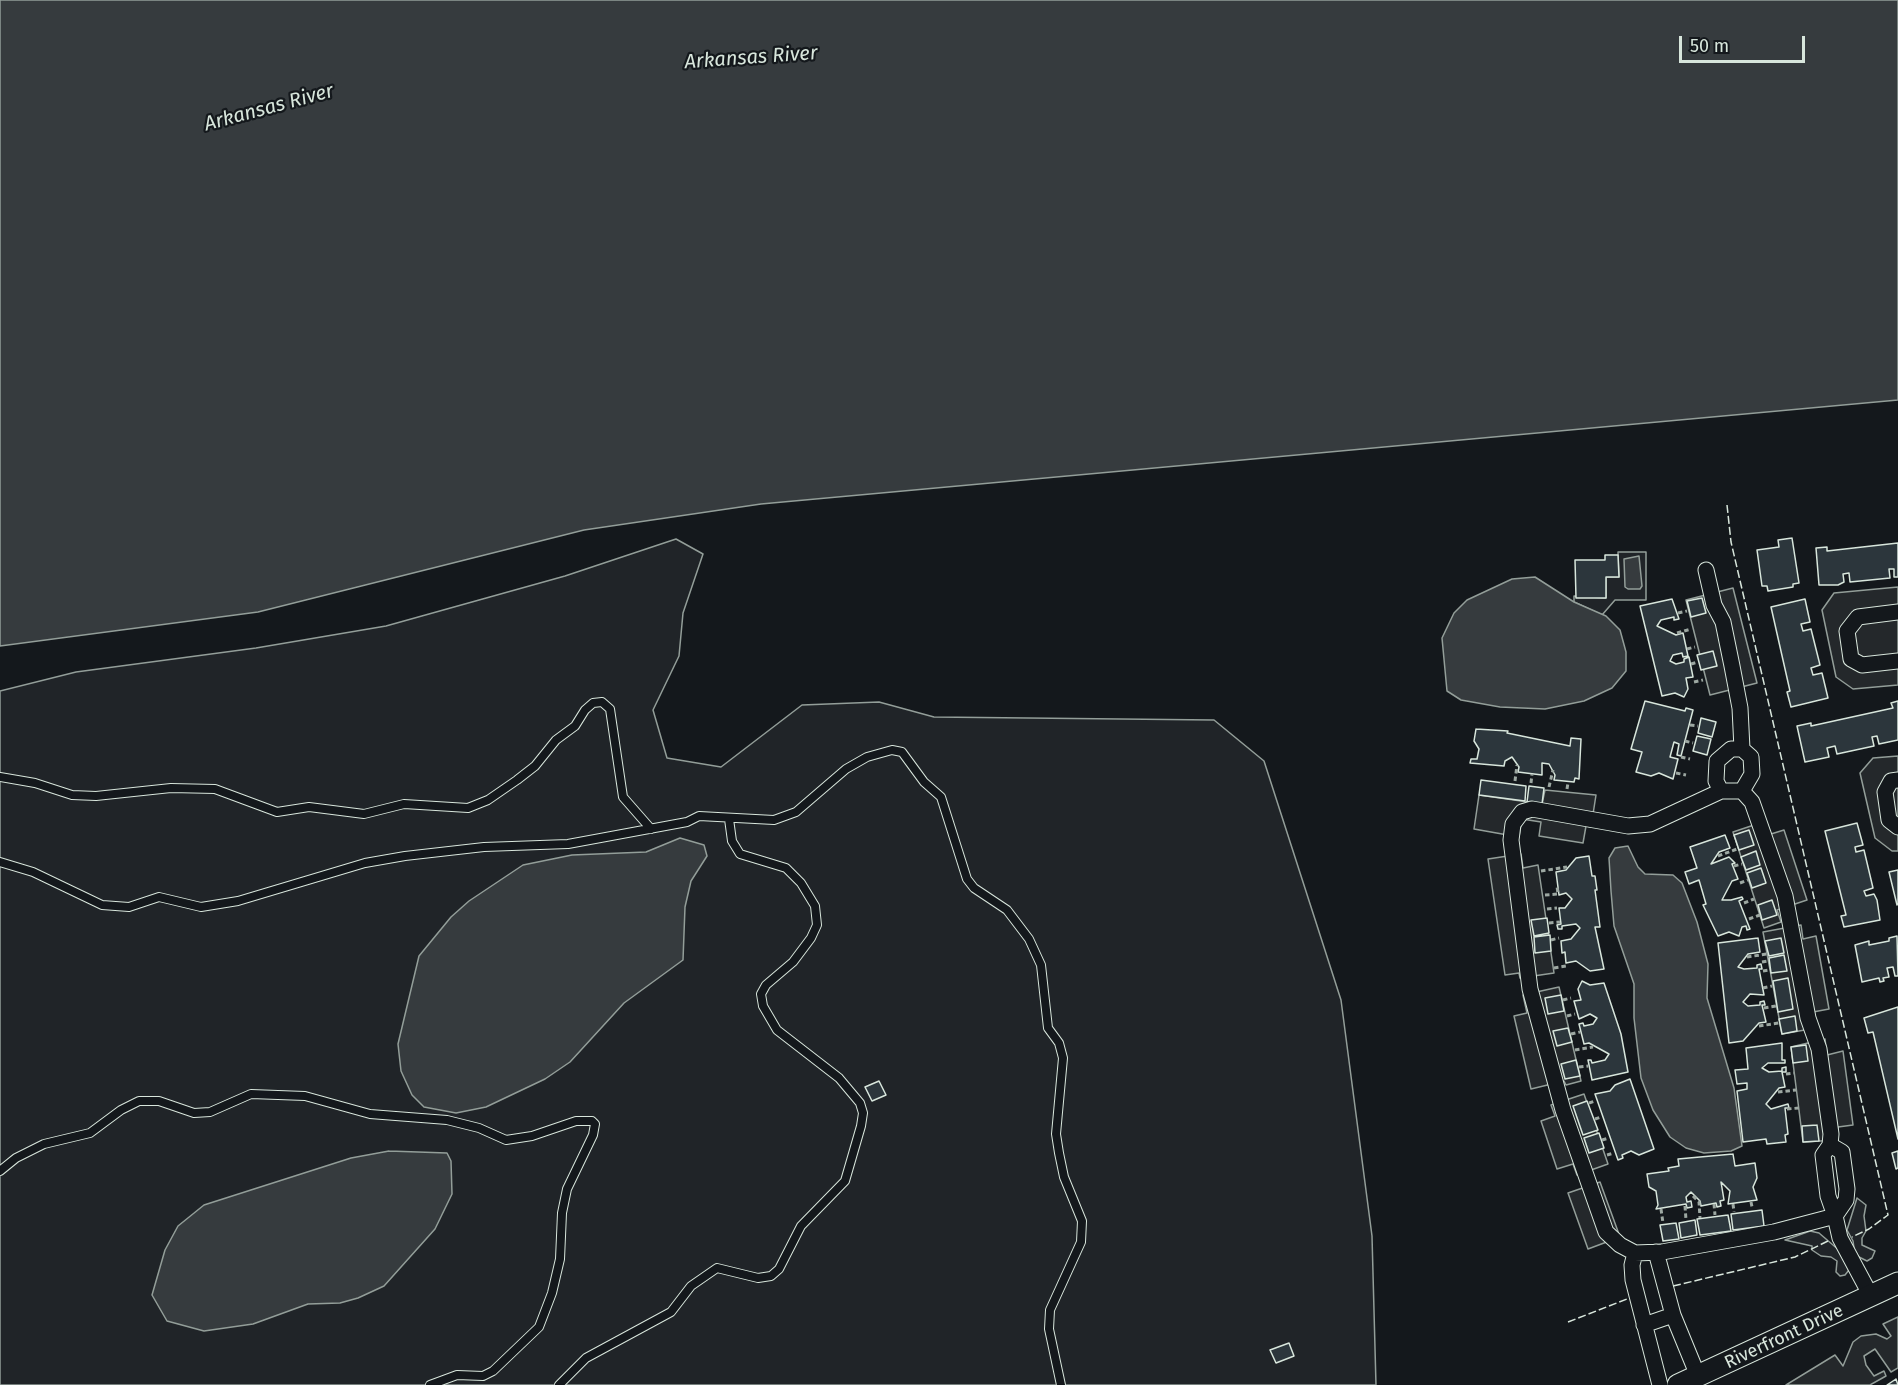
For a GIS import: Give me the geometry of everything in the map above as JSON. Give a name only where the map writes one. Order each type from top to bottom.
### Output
[{"type":"street","points":[[1706,570],[1714,605],[1723,622],[1732,666],[1740,708],[1742,749]]},
{"type":"street","points":[[1898,612],[1858,617],[1847,630],[1851,659],[1862,665],[1898,661]]},
{"type":"street","points":[[1721,790],[1716,781],[1717,761],[1731,749],[1742,749],[1751,757],[1752,774],[1742,790]]},
{"type":"street","points":[[1898,780],[1891,781],[1886,792],[1889,820],[1898,826]]},
{"type":"street","points":[[1721,790],[1742,790],[1752,802],[1785,896],[1808,1018],[1819,1049],[1830,1145],[1842,1152],[1847,1189],[1846,1200],[1835,1216],[1774,1232],[1656,1252],[1635,1253],[1620,1245],[1606,1232],[1563,1110],[1530,989],[1511,840],[1513,824],[1522,812],[1532,809],[1628,826],[1650,824],[1721,790]]},
{"type":"street","points":[[1835,1216],[1840,1238],[1889,1286]]},
{"type":"street","points":[[1656,1252],[1673,1315],[1698,1376]]},
{"type":"street","points":[[1635,1253],[1632,1264],[1633,1280],[1660,1385]]},
{"type":"street","name":"Riverfront Drive","points":[[1678,1385],[1889,1286]]},
{"type":"street","points":[[1644,1324],[1673,1315]]},
{"type":"lane","points":[[0,777],[36,783],[72,795],[96,796],[171,788],[215,789],[277,812],[309,807],[364,814],[404,804],[468,808],[488,800],[535,766],[556,740],[575,726],[585,710],[593,703],[603,702],[610,709],[623,797],[651,829]]},
{"type":"lane","points":[[0,862],[33,872],[102,905],[129,907],[159,897],[201,908],[238,902],[365,863],[405,856],[484,847],[568,844],[687,822],[699,816],[714,814],[729,819],[774,820],[796,812],[846,769],[867,757],[892,750],[902,752],[924,782],[941,797],[948,812],[962,868],[974,888],[1007,910],[1029,939],[1041,965],[1048,1028],[1059,1043],[1063,1058],[1056,1134],[1064,1177],[1082,1221],[1081,1242],[1050,1310],[1049,1329],[1061,1385]]},
{"type":"lane","points":[[559,1385],[586,1358],[671,1312],[691,1286],[717,1268],[758,1278],[771,1276],[779,1269],[801,1226],[845,1181],[861,1126],[863,1113],[860,1103],[839,1078],[777,1030],[763,1006],[761,994],[766,985],[793,962],[811,938],[818,925],[815,906],[801,884],[786,868],[740,854],[732,841],[729,819]]},
{"type":"lane","points":[[0,1170],[16,1158],[44,1144],[90,1133],[121,1110],[139,1101],[159,1101],[194,1113],[210,1113],[251,1094],[305,1096],[370,1114],[447,1120],[479,1128],[506,1140],[532,1136],[576,1121],[592,1121],[595,1125],[593,1135],[567,1190],[562,1213],[560,1259],[552,1293],[539,1327],[494,1371],[483,1376],[457,1375],[430,1385]]},
{"type":"path","points":[[1678,613],[1687,611]]},
{"type":"path","points":[[1677,633],[1691,629]]},
{"type":"path","points":[[1687,649],[1695,647]]},
{"type":"path","points":[[1691,664],[1698,662]]},
{"type":"path","points":[[1694,682],[1703,680]]},
{"type":"path","points":[[1689,724],[1698,726]]},
{"type":"path","points":[[1685,741],[1693,743]]},
{"type":"path","points":[[1681,757],[1690,759]]},
{"type":"path","points":[[1515,781],[1517,765]]},
{"type":"path","points":[[1550,787],[1552,770]]},
{"type":"path","points":[[1676,773],[1686,775]]},
{"type":"path","points":[[1531,783],[1532,774]]},
{"type":"path","points":[[1567,789],[1568,783]]},
{"type":"path","points":[[1718,856],[1737,849]]},
{"type":"path","points":[[1734,866],[1742,864]]},
{"type":"path","points":[[1541,871],[1567,867]]},
{"type":"path","points":[[1740,883],[1748,880]]},
{"type":"path","points":[[1545,895],[1558,894],[1557,886]]},
{"type":"path","points":[[1744,903],[1754,899]]},
{"type":"path","points":[[1547,909],[1557,908]]},
{"type":"path","points":[[1749,919],[1760,915]]},
{"type":"path","points":[[1549,923],[1560,922]]},
{"type":"path","points":[[1551,940],[1559,938]]},
{"type":"path","points":[[1747,957],[1767,954]]},
{"type":"path","points":[[1762,962],[1768,962]]},
{"type":"path","points":[[1554,968],[1566,966]]},
{"type":"path","points":[[1763,971],[1769,970]]},
{"type":"path","points":[[1763,988],[1772,986]]},
{"type":"path","points":[[1563,1000],[1571,998]]},
{"type":"path","points":[[1764,1008],[1776,1006]]},
{"type":"path","points":[[1567,1016],[1575,1014]]},
{"type":"path","points":[[1759,1026],[1779,1023]]},
{"type":"path","points":[[1571,1034],[1580,1032]]},
{"type":"path","points":[[1575,1050],[1593,1047]]},
{"type":"path","points":[[1579,1067],[1588,1066]]},
{"type":"path","points":[[1786,1074],[1794,1073]]},
{"type":"path","points":[[1778,1092],[1796,1090]]},
{"type":"path","points":[[1589,1103],[1595,1101]]},
{"type":"path","points":[[1787,1109],[1799,1108]]},
{"type":"path","points":[[1595,1119],[1601,1117]]},
{"type":"path","points":[[1602,1140],[1609,1138]]},
{"type":"path","points":[[1607,1155],[1614,1153]]},
{"type":"path","points":[[1694,1196],[1699,1202],[1701,1218]]},
{"type":"path","points":[[1751,1202],[1752,1207]]},
{"type":"path","points":[[1714,1204],[1715,1215]]},
{"type":"path","points":[[1733,1204],[1734,1212]]},
{"type":"path","points":[[1685,1206],[1686,1220]]},
{"type":"path","points":[[1660,1209],[1663,1223]]},
{"type":"shaded area","points":[[676,539],[703,554],[683,613],[679,656],[653,710],[667,758],[721,767],[802,705],[879,702],[934,717],[1214,720],[1264,761],[1341,1000],[1372,1236],[1376,1385],[0,1385],[0,691],[76,672],[256,648],[386,626],[565,576]]},
{"type":"shaded area","points":[[1618,552],[1646,552],[1646,600],[1615,600],[1602,615],[1574,602],[1574,596],[1606,598],[1606,577],[1619,577]]},
{"type":"shaded area","points":[[1898,587],[1898,685],[1853,689],[1836,677],[1822,610],[1834,593]]},
{"type":"shaded area","points":[[1733,588],[1757,683],[1710,695],[1686,600]]},
{"type":"shaded area","points":[[1898,756],[1898,851],[1892,851],[1875,838],[1860,773],[1873,758]]},
{"type":"shaded area","points":[[1545,790],[1596,795],[1591,827],[1586,826],[1583,843],[1539,836],[1541,822],[1522,819],[1519,837],[1474,829],[1479,795],[1542,804]]},
{"type":"shaded area","points":[[1766,821],[1771,834],[1784,830],[1807,900],[1777,910],[1781,922],[1764,928],[1733,832]]},
{"type":"shaded area","points":[[1521,854],[1523,868],[1538,865],[1554,973],[1520,978],[1519,973],[1505,975],[1488,859]]},
{"type":"shaded area","points":[[1801,925],[1803,939],[1816,936],[1829,1009],[1813,1012],[1816,1028],[1782,1034],[1763,932]]},
{"type":"shaded area","points":[[1559,987],[1581,1081],[1566,1085],[1564,1081],[1531,1089],[1514,1016],[1527,1013],[1523,995]]},
{"type":"shaded area","points":[[1825,1039],[1827,1055],[1843,1051],[1853,1125],[1838,1127],[1838,1140],[1803,1142],[1791,1047]]},
{"type":"shaded area","points":[[1584,1094],[1608,1164],[1577,1175],[1573,1164],[1557,1169],[1541,1121],[1555,1116],[1551,1105]]},
{"type":"shaded area","points":[[1600,1182],[1620,1237],[1588,1249],[1568,1193]]},
{"type":"shaded area","points":[[1857,1198],[1866,1205],[1864,1216],[1866,1231],[1862,1238],[1862,1245],[1875,1251],[1872,1258],[1867,1261],[1855,1255],[1853,1241],[1847,1230]]},
{"type":"shaded area","points":[[1810,1231],[1819,1233],[1840,1251],[1849,1270],[1845,1275],[1840,1276],[1836,1272],[1837,1261],[1831,1257],[1821,1256],[1812,1250],[1812,1246],[1785,1240]]},
{"type":"shaded area","points":[[1898,1317],[1898,1368],[1891,1372],[1875,1349],[1864,1356],[1866,1365],[1874,1376],[1884,1371],[1886,1376],[1870,1385],[1786,1385],[1835,1355],[1843,1366],[1853,1342],[1861,1336],[1876,1334],[1887,1339],[1891,1336],[1883,1324]]},
{"type":"water","name":"Arkansas River","points":[[0,0],[1898,0],[1898,400],[761,504],[584,530],[258,612],[0,646]]},
{"type":"water","points":[[1639,556],[1642,586],[1640,589],[1628,589],[1625,587],[1624,559]]},
{"type":"water","points":[[1535,577],[1574,602],[1606,616],[1620,630],[1626,652],[1626,671],[1612,688],[1584,701],[1545,709],[1500,707],[1461,700],[1447,691],[1442,638],[1454,613],[1467,600],[1512,579]]},
{"type":"water","points":[[680,838],[704,845],[707,856],[691,881],[685,907],[683,960],[624,1003],[570,1062],[545,1079],[486,1107],[456,1113],[424,1107],[412,1095],[401,1071],[398,1044],[419,956],[451,917],[469,901],[523,865],[572,855],[646,852]]},
{"type":"water","points":[[1628,846],[1638,867],[1645,874],[1673,875],[1682,883],[1697,922],[1708,964],[1707,998],[1734,1088],[1742,1146],[1731,1151],[1704,1153],[1686,1148],[1670,1137],[1653,1110],[1641,1078],[1634,1018],[1634,984],[1614,926],[1609,858],[1615,848]]},
{"type":"water","points":[[389,1151],[447,1153],[451,1161],[452,1194],[435,1229],[384,1286],[358,1298],[340,1303],[308,1304],[253,1324],[204,1331],[167,1321],[152,1295],[165,1250],[178,1226],[204,1205],[351,1158]]},
{"type":"building","points":[[1792,538],[1799,583],[1793,584],[1793,587],[1768,591],[1767,586],[1762,586],[1757,550],[1779,547],[1778,540]]},
{"type":"building","points":[[1898,543],[1898,577],[1894,577],[1894,569],[1889,569],[1890,578],[1850,582],[1849,573],[1843,574],[1844,582],[1838,585],[1819,585],[1816,548],[1827,547],[1827,551]]},
{"type":"building","points":[[1605,555],[1618,555],[1619,577],[1606,577],[1606,598],[1576,598],[1575,560],[1605,560]]},
{"type":"building","points":[[1702,598],[1706,613],[1691,617],[1687,601]]},
{"type":"building","points":[[1672,599],[1679,619],[1674,620],[1674,617],[1661,620],[1657,626],[1676,635],[1683,633],[1688,656],[1683,657],[1682,653],[1673,655],[1670,661],[1676,664],[1684,662],[1684,659],[1689,657],[1693,677],[1686,678],[1688,689],[1684,697],[1675,693],[1662,696],[1640,606]]},
{"type":"building","points":[[1805,599],[1810,622],[1801,624],[1803,631],[1811,629],[1820,665],[1811,668],[1813,675],[1822,673],[1828,698],[1791,707],[1787,692],[1790,691],[1771,607]]},
{"type":"building","points":[[1713,651],[1717,666],[1701,670],[1697,655]]},
{"type":"building","points":[[1645,701],[1685,711],[1686,708],[1693,710],[1681,756],[1677,755],[1679,744],[1674,742],[1670,757],[1678,759],[1673,779],[1659,773],[1651,776],[1636,772],[1642,752],[1631,749]]},
{"type":"building","points":[[1898,701],[1898,740],[1879,744],[1877,736],[1872,737],[1874,746],[1837,754],[1835,746],[1827,748],[1829,757],[1805,762],[1797,726],[1811,723],[1811,726],[1893,708],[1891,703]]},
{"type":"building","points":[[1701,718],[1716,722],[1712,737],[1698,733]]},
{"type":"building","points":[[1476,729],[1508,731],[1507,733],[1570,746],[1571,738],[1581,739],[1579,779],[1575,778],[1574,782],[1554,780],[1555,775],[1549,764],[1542,763],[1542,775],[1518,772],[1519,767],[1512,757],[1505,761],[1504,766],[1470,763],[1471,759],[1477,759],[1479,749],[1474,741]]},
{"type":"building","points":[[1697,736],[1711,739],[1707,755],[1693,751]]},
{"type":"building","points":[[1481,780],[1526,786],[1525,801],[1479,795]]},
{"type":"building","points":[[1529,786],[1544,788],[1542,804],[1527,802]]},
{"type":"building","points":[[1857,823],[1863,845],[1855,847],[1856,852],[1864,850],[1873,888],[1864,891],[1866,896],[1874,894],[1880,920],[1844,927],[1841,916],[1846,915],[1825,831]]},
{"type":"building","points":[[1749,830],[1754,845],[1739,850],[1734,835]]},
{"type":"building","points":[[1725,835],[1730,848],[1719,852],[1711,864],[1729,857],[1735,863],[1732,864],[1738,879],[1732,881],[1722,900],[1742,897],[1743,899],[1739,901],[1750,929],[1747,930],[1746,926],[1742,927],[1739,936],[1729,932],[1718,936],[1703,905],[1706,904],[1699,880],[1689,884],[1685,872],[1697,868],[1690,847]]},
{"type":"building","points":[[1756,851],[1760,865],[1746,870],[1741,857]]},
{"type":"building","points":[[1589,856],[1597,890],[1595,890],[1600,927],[1595,927],[1604,969],[1590,971],[1576,961],[1566,963],[1565,952],[1562,953],[1561,941],[1571,939],[1580,928],[1576,924],[1562,926],[1562,929],[1558,929],[1557,925],[1561,924],[1559,908],[1565,908],[1572,899],[1566,893],[1559,895],[1556,872],[1566,870],[1576,858]]},
{"type":"building","points":[[1761,868],[1766,883],[1752,888],[1747,873]]},
{"type":"building","points":[[1898,870],[1898,904],[1897,905],[1889,872]]},
{"type":"building","points":[[1772,900],[1777,915],[1762,920],[1758,905]]},
{"type":"building","points":[[1547,918],[1549,933],[1534,936],[1531,920]]},
{"type":"building","points":[[1550,935],[1551,951],[1535,953],[1534,937]]},
{"type":"building","points":[[1897,936],[1898,976],[1895,976],[1893,967],[1887,968],[1889,977],[1883,978],[1884,981],[1880,982],[1879,978],[1862,982],[1855,945],[1869,941],[1869,945],[1889,941],[1889,938]]},
{"type":"building","points":[[1758,938],[1760,952],[1748,954],[1738,967],[1757,968],[1757,965],[1761,964],[1762,969],[1759,969],[1764,995],[1750,994],[1743,1002],[1748,1006],[1760,1005],[1760,1002],[1764,1001],[1765,1005],[1762,1005],[1766,1022],[1759,1023],[1743,1041],[1729,1043],[1718,943]]},
{"type":"building","points":[[1781,938],[1784,953],[1769,956],[1765,941]]},
{"type":"building","points":[[1784,955],[1787,971],[1771,973],[1769,958]]},
{"type":"building","points":[[1788,978],[1793,1009],[1778,1012],[1773,981]]},
{"type":"building","points":[[1582,981],[1590,985],[1604,983],[1621,1034],[1628,1072],[1592,1080],[1588,1060],[1592,1063],[1605,1060],[1609,1054],[1589,1043],[1584,1044],[1579,1024],[1583,1023],[1584,1026],[1593,1024],[1597,1018],[1590,1014],[1579,1019],[1574,1001],[1581,1000],[1578,989]]},
{"type":"building","points":[[1561,995],[1564,1011],[1548,1014],[1545,998]]},
{"type":"building","points":[[1898,1007],[1898,1139],[1873,1032],[1868,1033],[1864,1018]]},
{"type":"building","points":[[1795,1016],[1797,1031],[1782,1034],[1779,1019]]},
{"type":"building","points":[[1568,1028],[1572,1042],[1557,1046],[1553,1031]]},
{"type":"building","points":[[1782,1043],[1782,1060],[1785,1060],[1785,1063],[1768,1063],[1762,1068],[1769,1072],[1782,1071],[1782,1068],[1786,1067],[1786,1072],[1782,1072],[1785,1087],[1779,1088],[1766,1104],[1771,1109],[1788,1104],[1789,1108],[1785,1108],[1788,1134],[1785,1135],[1786,1142],[1767,1144],[1766,1139],[1743,1142],[1737,1091],[1747,1089],[1747,1083],[1737,1084],[1735,1070],[1748,1069],[1746,1048]]},
{"type":"building","points":[[1806,1045],[1808,1061],[1793,1063],[1791,1047]]},
{"type":"building","points":[[1576,1060],[1580,1076],[1565,1079],[1561,1064]]},
{"type":"building","points":[[1630,1079],[1654,1149],[1639,1155],[1631,1151],[1622,1155],[1623,1158],[1618,1160],[1595,1094],[1610,1091],[1615,1085]]},
{"type":"building","points":[[879,1081],[886,1095],[872,1101],[865,1087]]},
{"type":"building","points":[[1587,1101],[1598,1130],[1583,1135],[1573,1106]]},
{"type":"building","points":[[1817,1125],[1819,1141],[1803,1142],[1802,1126]]},
{"type":"building","points":[[1599,1133],[1604,1148],[1589,1153],[1584,1138]]},
{"type":"building","points":[[1898,1151],[1898,1168],[1896,1169],[1892,1153]]},
{"type":"building","points":[[1733,1154],[1735,1166],[1755,1163],[1757,1178],[1753,1187],[1757,1200],[1728,1204],[1730,1191],[1721,1182],[1724,1200],[1720,1201],[1721,1206],[1717,1207],[1716,1203],[1701,1206],[1700,1201],[1691,1192],[1686,1197],[1687,1202],[1691,1201],[1692,1207],[1687,1208],[1686,1204],[1656,1209],[1658,1205],[1656,1191],[1649,1187],[1647,1174],[1669,1171],[1668,1168],[1679,1166],[1678,1159]]},
{"type":"building","points":[[1762,1210],[1764,1226],[1733,1230],[1731,1214]]},
{"type":"building","points":[[1728,1215],[1731,1231],[1700,1235],[1697,1219]]},
{"type":"building","points":[[1695,1220],[1697,1235],[1681,1238],[1679,1223]]},
{"type":"building","points":[[1676,1223],[1679,1239],[1663,1241],[1660,1225]]},
{"type":"building","points":[[1289,1343],[1294,1356],[1276,1363],[1270,1350]]},
{"type":"building","points":[[1896,1379],[1898,1385],[1887,1385]]},
{"type":"fence","points":[[1727,505],[1731,542],[1888,1215],[1869,1229],[1852,1237]]},
{"type":"fence","points":[[1673,1286],[1795,1257],[1828,1241]]},
{"type":"fence","points":[[1568,1322],[1627,1299]]}]
